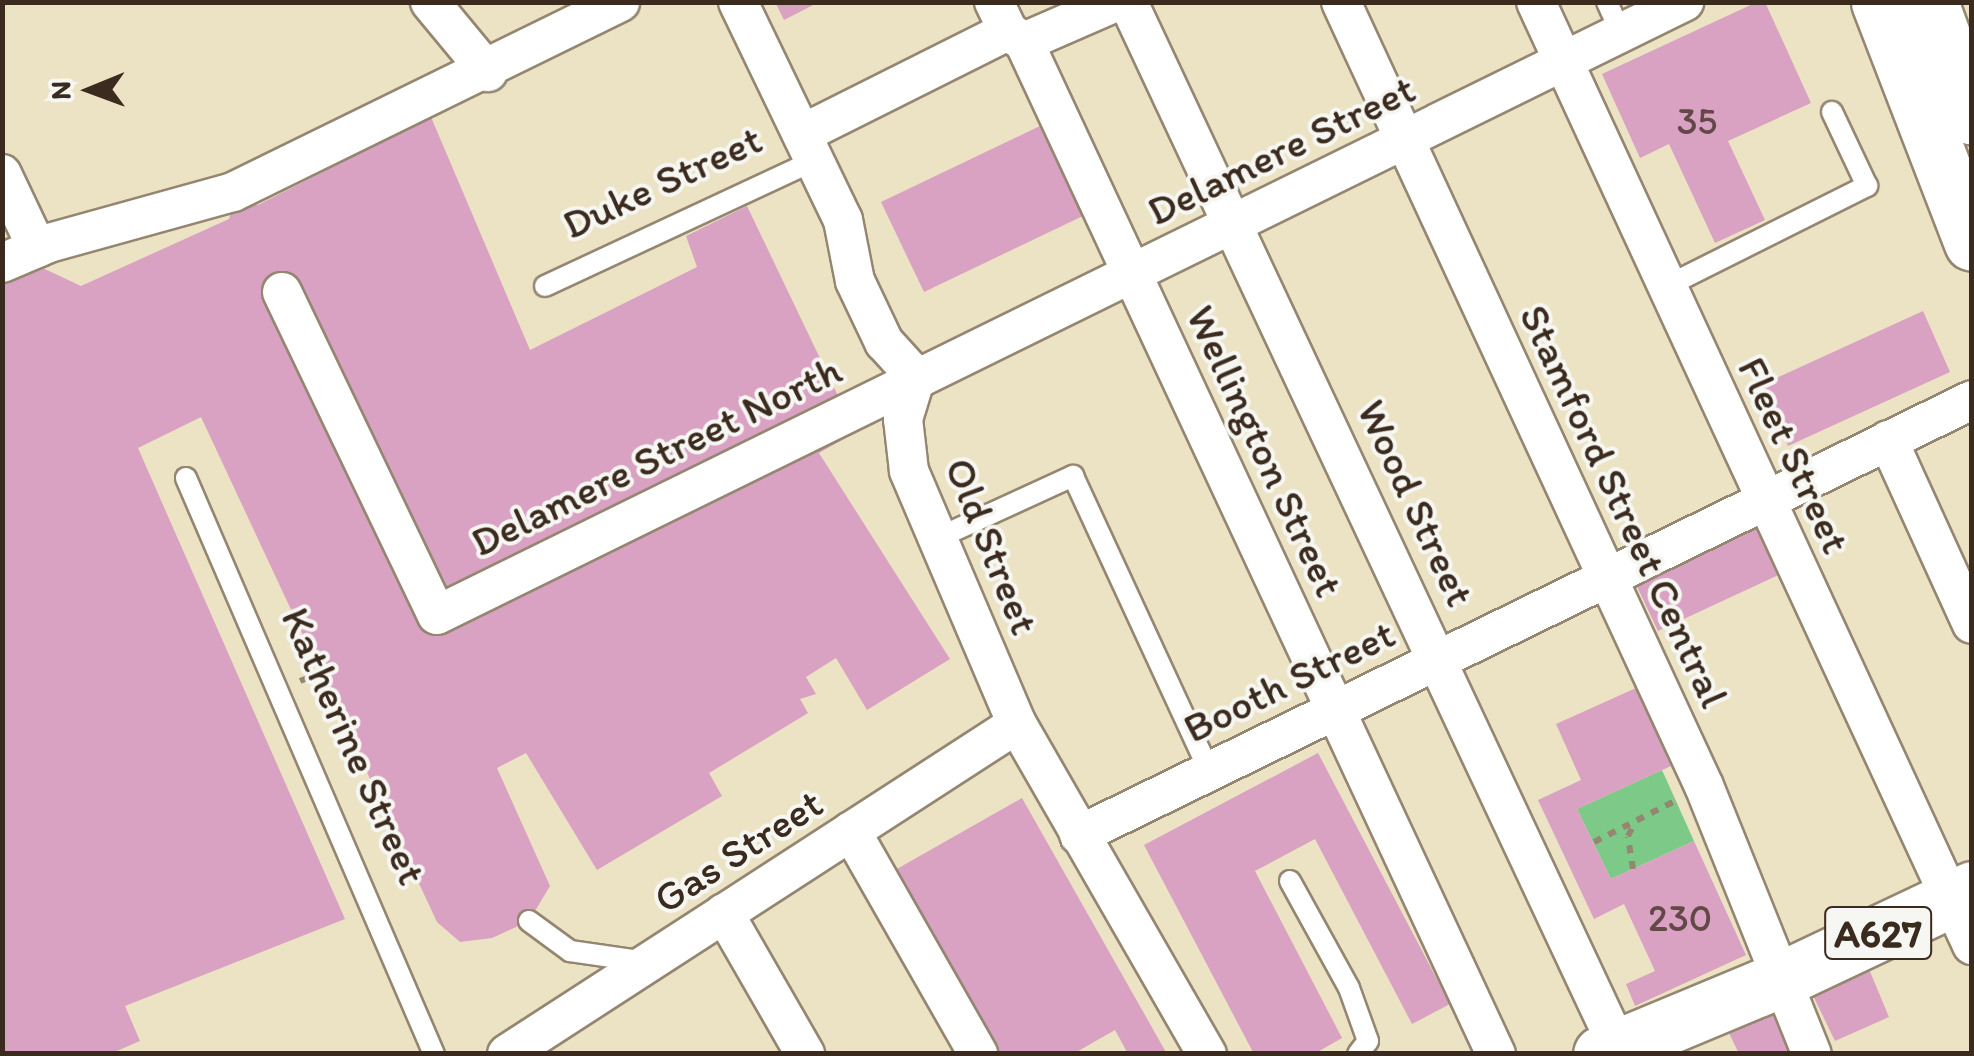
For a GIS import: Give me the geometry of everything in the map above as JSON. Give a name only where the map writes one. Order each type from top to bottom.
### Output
[{"type":"highway","points":[[1879,2],[1972,244]]},
{"type":"highway","points":[[1930,2],[1972,116]]},
{"type":"highway","name":"A627","points":[[1609,1050],[1784,978],[1950,888]]},
{"type":"street","points":[[430,2],[488,72]]},
{"type":"street","points":[[2,263],[37,248],[233,192],[488,72],[620,2]]},
{"type":"street","points":[[738,2],[843,220],[854,282],[884,342],[916,377]]},
{"type":"street","points":[[809,146],[858,104],[1009,25],[1116,2]]},
{"type":"street","name":"Wood Street","points":[[1128,2],[1439,658],[1609,1050]]},
{"type":"street","name":"Stamford Street Central","points":[[1341,2],[1704,786],[1812,1054]]},
{"type":"street","name":"Fleet Street","points":[[1536,2],[1764,499],[1950,888]]},
{"type":"street","name":"Delamere Street","points":[[916,377],[1563,62],[1614,18],[1684,2]]},
{"type":"street","name":"Wellington Street","points":[[1009,25],[1133,274],[1496,1054]]},
{"type":"street","points":[[2,174],[37,248]]},
{"type":"street","name":"Delamere Street North","points":[[282,292],[437,615],[916,377]]},
{"type":"street","name":"Old Street","points":[[916,377],[903,420],[910,471],[1017,724],[1207,1054]]},
{"type":"street","name":"Booth Street","points":[[1080,835],[1972,400]]},
{"type":"street","points":[[1888,440],[1972,624]]},
{"type":"street","name":"Gas Street","points":[[508,1054],[1017,724]]},
{"type":"street","points":[[851,831],[978,1054]]},
{"type":"street","points":[[724,914],[805,1054]]},
{"type":"lane","points":[[1667,286],[1867,186],[1832,112]]},
{"type":"lane","name":"Duke Street","points":[[546,286],[809,146]]},
{"type":"lane","points":[[938,538],[1073,476],[1209,771]]},
{"type":"lane","name":"Katherine Street","points":[[186,478],[434,1054]]},
{"type":"lane","points":[[1290,881],[1350,988],[1368,1041],[1358,1054]]},
{"type":"lane","points":[[529,920],[570,951],[648,963]]},
{"type":"path","points":[[1594,842],[1704,786]]},
{"type":"path","points":[[1634,869],[1628,836],[1636,821]]},
{"type":"green space","points":[[1662,770],[1694,841],[1611,879],[1577,809]]},
{"type":"building","points":[[775,2],[819,2],[784,20]]},
{"type":"building","points":[[1757,2],[1765,2],[1811,103],[1728,141],[1765,220],[1715,243],[1669,144],[1640,158],[1602,74]]},
{"type":"building","points":[[431,117],[530,350],[697,267],[686,236],[747,206],[840,400],[831,408],[847,437],[819,453],[950,659],[867,710],[836,658],[806,677],[816,694],[800,699],[808,713],[709,773],[722,796],[597,870],[526,753],[497,768],[550,886],[529,921],[492,938],[460,942],[437,922],[201,417],[138,448],[345,919],[125,1006],[140,1041],[110,1054],[2,1054],[2,280],[34,264],[81,286],[229,219],[235,196],[258,205]]},
{"type":"building","points":[[1044,124],[1087,214],[924,292],[881,202]]},
{"type":"building","points":[[1923,311],[1950,372],[1788,446],[1761,385]]},
{"type":"building","points":[[1762,516],[1787,571],[1658,631],[1632,576]]},
{"type":"building","points":[[1636,688],[1671,766],[1577,809],[1611,879],[1694,841],[1746,955],[1635,1006],[1626,984],[1655,971],[1624,904],[1594,919],[1538,800],[1581,780],[1556,724]]},
{"type":"building","points":[[1318,753],[1450,1004],[1412,1024],[1315,839],[1255,871],[1342,1038],[1314,1054],[1254,1054],[1144,845]]},
{"type":"building","points":[[1022,798],[1167,1054],[1128,1054],[1115,1030],[1073,1054],[990,1054],[888,874]]},
{"type":"building","points":[[1861,950],[1889,1017],[1835,1041],[1804,977]]},
{"type":"building","points":[[1782,990],[1809,1054],[1739,1054],[1721,1016]]}]
